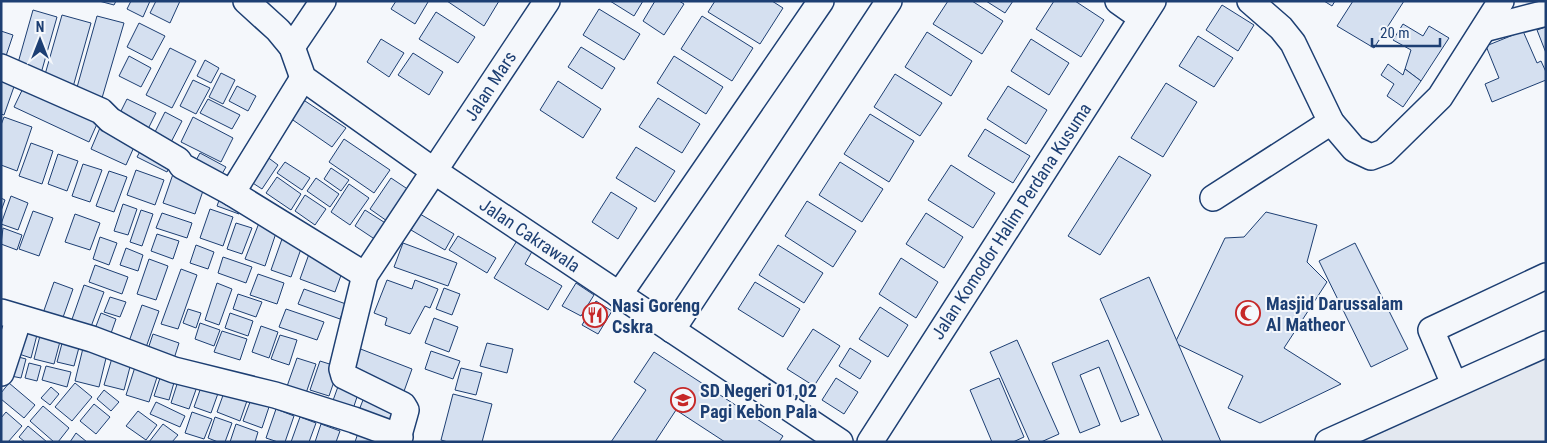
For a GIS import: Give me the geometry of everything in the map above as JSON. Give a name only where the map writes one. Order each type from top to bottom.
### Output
[{"type":"street","points":[[232,193],[303,78],[292,47],[278,30],[246,1]]},
{"type":"street","points":[[292,47],[323,1]]},
{"type":"street","name":"Jalan Mars","points":[[398,439],[406,410],[403,405],[344,376],[342,369],[365,275],[546,1]]},
{"type":"street","points":[[619,295],[821,1]]},
{"type":"street","points":[[672,330],[889,1]]},
{"type":"street","points":[[1118,1],[1147,9]]},
{"type":"street","points":[[1250,1],[1282,28],[1293,43],[1331,122],[1354,149],[1371,158],[1384,152],[1440,97],[1501,1]]},
{"type":"street","name":"Jalan Komodor Halim Perdana Kusuma","points":[[870,442],[1147,9]]},
{"type":"street","points":[[1484,29],[1546,13]]},
{"type":"street","points":[[1,67],[101,111],[110,120],[178,160],[182,166],[232,193],[365,275]]},
{"type":"street","name":"Jalan Cakrawala","points":[[303,78],[434,171],[840,442]]},
{"type":"street","points":[[1213,198],[1331,122]]},
{"type":"street","points":[[1454,384],[1431,330],[1546,276]]},
{"type":"street","points":[[1,373],[10,315],[92,339],[174,370],[275,395],[354,420],[398,439]]},
{"type":"street","points":[[1328,442],[1546,344]]},
{"type":"shaded area","points":[[1546,354],[1546,442],[1357,442]]},
{"type":"building","points":[[99,1],[116,1],[114,5]]},
{"type":"building","points":[[131,1],[150,1],[143,17],[127,9]]},
{"type":"building","points":[[156,1],[180,1],[170,23],[150,13]]},
{"type":"building","points":[[396,1],[428,2],[415,24],[391,9]]},
{"type":"building","points":[[447,1],[499,1],[484,26]]},
{"type":"building","points":[[610,1],[643,1],[634,16]]},
{"type":"building","points":[[655,1],[679,1],[684,4],[664,35],[643,21]]},
{"type":"building","points":[[715,1],[772,1],[783,8],[760,44],[708,12]]},
{"type":"building","points":[[948,1],[972,1],[1003,21],[982,54],[933,24]]},
{"type":"building","points":[[986,1],[1013,1],[1005,13]]},
{"type":"building","points":[[1054,1],[1075,1],[1104,20],[1081,57],[1036,29]]},
{"type":"building","points":[[1324,1],[1335,1],[1332,6]]},
{"type":"building","points":[[1353,1],[1404,1],[1374,48],[1337,26]]},
{"type":"building","points":[[1222,5],[1254,25],[1238,51],[1206,30]]},
{"type":"building","points":[[599,9],[640,34],[624,60],[583,35]]},
{"type":"building","points":[[33,10],[57,17],[40,77],[16,70]]},
{"type":"building","points":[[436,12],[475,37],[458,63],[419,39]]},
{"type":"building","points":[[62,15],[91,23],[73,87],[44,78]]},
{"type":"building","points":[[97,16],[124,23],[102,98],[76,91]]},
{"type":"building","points":[[702,16],[753,48],[732,81],[681,49]]},
{"type":"building","points":[[139,23],[165,36],[152,60],[127,47]]},
{"type":"building","points":[[1403,24],[1423,36],[1429,26],[1449,38],[1421,81],[1405,69],[1411,50],[1393,40]]},
{"type":"building","points":[[1546,27],[1546,53],[1537,30]]},
{"type":"building","points":[[1,31],[13,35],[4,62],[1,61]]},
{"type":"building","points":[[1523,31],[1537,63],[1541,61],[1546,72],[1546,80],[1492,102],[1485,84],[1499,78],[1486,46]]},
{"type":"building","points":[[927,32],[972,61],[951,96],[905,67]]},
{"type":"building","points":[[1198,36],[1233,58],[1214,87],[1179,66]]},
{"type":"building","points":[[381,39],[404,53],[389,77],[367,62]]},
{"type":"building","points":[[1031,39],[1069,63],[1049,95],[1011,71]]},
{"type":"building","points":[[581,47],[615,68],[602,89],[568,67]]},
{"type":"building","points":[[170,48],[196,61],[172,108],[146,95]]},
{"type":"building","points":[[413,53],[443,72],[429,95],[398,75]]},
{"type":"building","points":[[129,56],[151,68],[141,87],[119,76]]},
{"type":"building","points":[[674,56],[723,87],[706,114],[657,83]]},
{"type":"building","points":[[205,60],[219,68],[211,83],[197,76]]},
{"type":"building","points":[[1388,64],[1403,75],[1405,69],[1421,81],[1403,107],[1387,96],[1394,84],[1381,75]]},
{"type":"building","points":[[221,73],[235,80],[223,104],[209,97]]},
{"type":"building","points":[[895,74],[942,103],[920,136],[874,107]]},
{"type":"building","points":[[1,76],[16,81],[4,115],[1,114]]},
{"type":"building","points":[[27,80],[101,115],[89,142],[14,107]]},
{"type":"building","points":[[193,80],[210,88],[196,114],[180,106]]},
{"type":"building","points":[[558,81],[601,109],[583,138],[540,110]]},
{"type":"building","points":[[1166,83],[1197,102],[1163,157],[1131,138]]},
{"type":"building","points":[[237,86],[256,96],[248,111],[229,101]]},
{"type":"building","points":[[1008,86],[1047,110],[1026,144],[987,119]]},
{"type":"building","points":[[658,98],[700,124],[682,153],[639,127]]},
{"type":"building","points":[[127,99],[156,113],[145,135],[116,121]]},
{"type":"building","points":[[208,99],[240,115],[232,129],[200,113]]},
{"type":"building","points":[[302,99],[346,128],[332,147],[290,118]]},
{"type":"building","points":[[165,112],[182,121],[169,146],[152,138]]},
{"type":"building","points":[[870,114],[914,141],[889,182],[844,154]]},
{"type":"building","points":[[4,117],[32,127],[17,171],[1,165],[1,125]]},
{"type":"building","points":[[193,117],[233,138],[221,162],[181,142]]},
{"type":"building","points":[[102,123],[138,138],[126,165],[91,149]]},
{"type":"building","points":[[985,129],[1030,156],[1013,183],[968,156]]},
{"type":"building","points":[[344,139],[390,170],[374,193],[329,162]]},
{"type":"building","points":[[31,143],[53,151],[42,184],[19,176]]},
{"type":"building","points":[[144,144],[173,159],[167,172],[137,157]]},
{"type":"building","points":[[636,147],[675,171],[655,202],[616,178]]},
{"type":"building","points":[[200,153],[226,167],[219,179],[193,166]]},
{"type":"building","points":[[262,153],[278,165],[262,189],[245,178]]},
{"type":"building","points":[[58,154],[78,161],[67,191],[48,184]]},
{"type":"building","points":[[1119,156],[1151,175],[1100,255],[1068,236]]},
{"type":"building","points":[[285,162],[310,178],[302,190],[277,173]]},
{"type":"building","points":[[840,162],[883,189],[862,222],[819,195]]},
{"type":"building","points":[[83,164],[102,170],[90,202],[72,196]]},
{"type":"building","points":[[951,165],[995,193],[973,228],[928,200]]},
{"type":"building","points":[[331,168],[349,180],[341,191],[324,179]]},
{"type":"building","points":[[136,170],[164,180],[155,205],[127,195]]},
{"type":"building","points":[[109,171],[127,177],[114,212],[96,206]]},
{"type":"building","points":[[173,174],[205,185],[195,214],[163,203]]},
{"type":"building","points":[[277,177],[301,194],[291,210],[266,193]]},
{"type":"building","points":[[316,178],[339,194],[330,207],[307,191]]},
{"type":"building","points":[[391,178],[409,190],[387,221],[370,209]]},
{"type":"building","points":[[349,184],[369,198],[350,225],[331,212]]},
{"type":"building","points":[[611,192],[637,208],[618,239],[592,222]]},
{"type":"building","points":[[221,195],[243,203],[239,214],[217,206]]},
{"type":"building","points":[[305,195],[326,209],[315,225],[295,211]]},
{"type":"building","points":[[11,196],[28,203],[18,230],[1,224]]},
{"type":"building","points":[[1,198],[5,200],[1,211]]},
{"type":"building","points":[[807,201],[856,231],[833,267],[785,236]]},
{"type":"building","points":[[123,204],[137,209],[128,235],[114,231]]},
{"type":"building","points":[[210,209],[233,217],[223,246],[200,238]]},
{"type":"building","points":[[141,210],[153,214],[142,246],[130,242]]},
{"type":"building","points":[[365,210],[390,226],[379,242],[355,226]]},
{"type":"building","points":[[33,211],[53,218],[39,256],[19,249]]},
{"type":"building","name":"Masjid Darussalam Al Matheor","points":[[1266,212],[1317,225],[1307,262],[1327,282],[1284,348],[1341,384],[1260,423],[1228,408],[1243,376],[1175,343],[1225,238],[1244,237]]},
{"type":"building","points":[[162,213],[192,223],[187,238],[156,228]]},
{"type":"building","points":[[926,213],[963,237],[944,268],[906,244]]},
{"type":"building","points":[[75,214],[100,223],[90,250],[65,242]]},
{"type":"building","points":[[420,214],[454,234],[445,250],[411,230]]},
{"type":"building","points":[[236,223],[252,228],[242,254],[227,249]]},
{"type":"building","points":[[259,223],[277,230],[265,266],[245,259]]},
{"type":"building","points":[[3,228],[22,235],[17,250],[1,244]]},
{"type":"building","points":[[157,234],[179,241],[173,259],[151,251]]},
{"type":"building","points":[[458,236],[496,258],[487,273],[449,250]]},
{"type":"building","points":[[100,237],[117,243],[109,265],[93,259]]},
{"type":"building","points":[[282,239],[302,246],[291,277],[271,270]]},
{"type":"building","points":[[518,239],[534,248],[525,264],[562,286],[548,310],[494,278]]},
{"type":"building","points":[[403,243],[457,263],[448,286],[394,267]]},
{"type":"building","points":[[1355,243],[1408,349],[1371,367],[1319,261]]},
{"type":"building","points":[[196,245],[214,252],[208,269],[190,263]]},
{"type":"building","points":[[778,245],[823,273],[804,303],[759,275]]},
{"type":"building","points":[[126,248],[143,255],[138,271],[120,265]]},
{"type":"building","points":[[309,254],[344,267],[335,292],[300,279]]},
{"type":"building","points":[[223,257],[252,267],[246,283],[218,273]]},
{"type":"building","points":[[901,258],[938,282],[916,318],[879,294]]},
{"type":"building","points":[[149,259],[168,266],[156,300],[137,294]]},
{"type":"building","points":[[95,265],[128,277],[122,294],[89,282]]},
{"type":"building","points":[[181,269],[197,275],[178,329],[161,324]]},
{"type":"building","points":[[258,274],[284,283],[277,304],[250,295]]},
{"type":"building","points":[[1149,277],[1221,442],[1163,442],[1100,299]]},
{"type":"building","points":[[387,280],[412,289],[415,280],[438,289],[430,308],[425,306],[410,334],[385,325],[387,318],[374,313]]},
{"type":"building","points":[[54,282],[73,289],[61,323],[42,316]]},
{"type":"building","points":[[755,282],[800,309],[783,337],[738,309]]},
{"type":"building","points":[[217,283],[232,289],[219,325],[205,320]]},
{"type":"building","points":[[576,283],[594,295],[581,316],[562,306]]},
{"type":"building","points":[[84,285],[104,292],[89,332],[70,325]]},
{"type":"building","points":[[444,288],[460,294],[452,315],[436,309]]},
{"type":"building","points":[[304,289],[346,304],[340,319],[298,304]]},
{"type":"building","points":[[238,294],[262,302],[256,317],[233,309]]},
{"type":"building","points":[[110,297],[126,302],[120,317],[104,312]]},
{"type":"building","points":[[596,301],[612,311],[598,334],[582,325]]},
{"type":"building","points":[[142,305],[159,311],[144,353],[127,347]]},
{"type":"building","points":[[880,307],[908,325],[888,357],[859,339]]},
{"type":"building","points":[[188,309],[201,313],[196,328],[183,323]]},
{"type":"building","points":[[286,309],[324,322],[317,340],[279,327]]},
{"type":"building","points":[[101,313],[116,319],[109,339],[93,334]]},
{"type":"building","points":[[230,313],[253,321],[248,336],[225,328]]},
{"type":"building","points":[[434,318],[458,327],[449,352],[425,343]]},
{"type":"building","points":[[21,322],[39,327],[31,358],[13,352]]},
{"type":"building","points":[[200,323],[220,330],[214,346],[195,339]]},
{"type":"building","points":[[261,326],[278,332],[269,358],[252,352]]},
{"type":"building","points":[[42,328],[62,334],[54,364],[34,359]]},
{"type":"building","points":[[813,329],[840,346],[814,386],[787,369]]},
{"type":"building","points":[[222,331],[247,339],[240,360],[214,352]]},
{"type":"building","points":[[153,334],[179,343],[172,365],[146,355]]},
{"type":"building","points":[[280,335],[297,340],[289,365],[271,359]]},
{"type":"building","points":[[64,336],[81,340],[74,366],[57,362]]},
{"type":"building","points":[[1017,340],[1059,434],[1041,442],[1030,442],[990,352]]},
{"type":"building","points":[[1108,340],[1139,415],[1121,422],[1099,367],[1080,375],[1100,425],[1080,433],[1052,363]]},
{"type":"building","points":[[487,343],[513,349],[507,373],[480,366]]},
{"type":"building","points":[[84,344],[108,350],[99,387],[75,381]]},
{"type":"building","points":[[358,348],[412,369],[403,394],[349,373]]},
{"type":"building","points":[[850,348],[871,361],[860,379],[839,366]]},
{"type":"building","points":[[431,351],[460,361],[453,379],[425,369]]},
{"type":"building","name":"SD Negeri 01,02 Pagi Kebon Pala","points":[[654,352],[783,436],[779,442],[725,442],[676,410],[655,442],[611,442],[646,390],[634,382]]},
{"type":"building","points":[[11,355],[26,359],[21,378],[6,375]]},
{"type":"building","points":[[112,358],[131,363],[124,390],[104,385]]},
{"type":"building","points":[[297,358],[316,364],[304,399],[285,392]]},
{"type":"building","points":[[320,361],[339,367],[329,396],[310,390]]},
{"type":"building","points":[[29,363],[41,366],[37,381],[25,378]]},
{"type":"building","points":[[136,364],[159,371],[149,402],[126,395]]},
{"type":"building","points":[[46,366],[71,372],[67,387],[42,380]]},
{"type":"building","points":[[461,368],[482,373],[476,395],[455,390]]},
{"type":"building","points":[[161,375],[175,379],[169,400],[154,396]]},
{"type":"building","points":[[179,378],[198,384],[189,409],[171,403]]},
{"type":"building","points":[[836,378],[858,392],[844,414],[822,400]]},
{"type":"building","points":[[999,378],[1024,437],[1013,442],[992,442],[970,390]]},
{"type":"building","points":[[204,379],[221,385],[211,413],[194,407]]},
{"type":"building","points":[[340,381],[360,388],[352,412],[331,406]]},
{"type":"building","points":[[9,383],[35,405],[24,418],[1,399],[1,393]]},
{"type":"building","points":[[75,383],[92,397],[72,421],[55,407]]},
{"type":"building","points":[[51,387],[59,394],[50,405],[41,398]]},
{"type":"building","points":[[226,387],[249,395],[240,421],[217,412]]},
{"type":"building","points":[[104,390],[119,402],[111,411],[97,399]]},
{"type":"building","points":[[253,394],[271,401],[262,428],[243,421]]},
{"type":"building","points":[[453,394],[492,404],[482,442],[448,442],[441,440]]},
{"type":"building","points":[[363,400],[400,412],[394,430],[356,418]]},
{"type":"building","points":[[156,402],[185,416],[180,427],[150,414]]},
{"type":"building","points":[[94,404],[110,417],[96,434],[80,421]]},
{"type":"building","points":[[43,406],[69,428],[58,442],[54,442],[30,421]]},
{"type":"building","points":[[276,409],[294,416],[285,442],[266,438]]},
{"type":"building","points":[[138,411],[157,425],[146,440],[126,426]]},
{"type":"building","points":[[6,412],[22,426],[8,442],[1,442],[1,418]]},
{"type":"building","points":[[192,412],[212,419],[204,439],[185,433]]},
{"type":"building","points":[[215,417],[232,423],[225,442],[218,442],[208,438]]},
{"type":"building","points":[[300,417],[316,423],[309,442],[291,442]]},
{"type":"building","points":[[163,424],[178,435],[172,442],[149,442]]},
{"type":"building","points":[[236,424],[258,432],[255,442],[230,442]]},
{"type":"building","points":[[321,424],[340,431],[336,442],[315,442]]},
{"type":"building","points":[[28,426],[47,442],[25,442],[19,437]]},
{"type":"building","points":[[360,427],[389,442],[355,442]]},
{"type":"building","points":[[76,433],[87,442],[70,442]]},
{"type":"place","name":"Masjid Darussalam Al Matheor","points":[[1248,313]]},
{"type":"place","name":"Nasi Goreng Cskra","points":[[595,315]]},
{"type":"place","name":"SD Negeri 01,02 Pagi Kebon Pala","points":[[683,400]]}]
